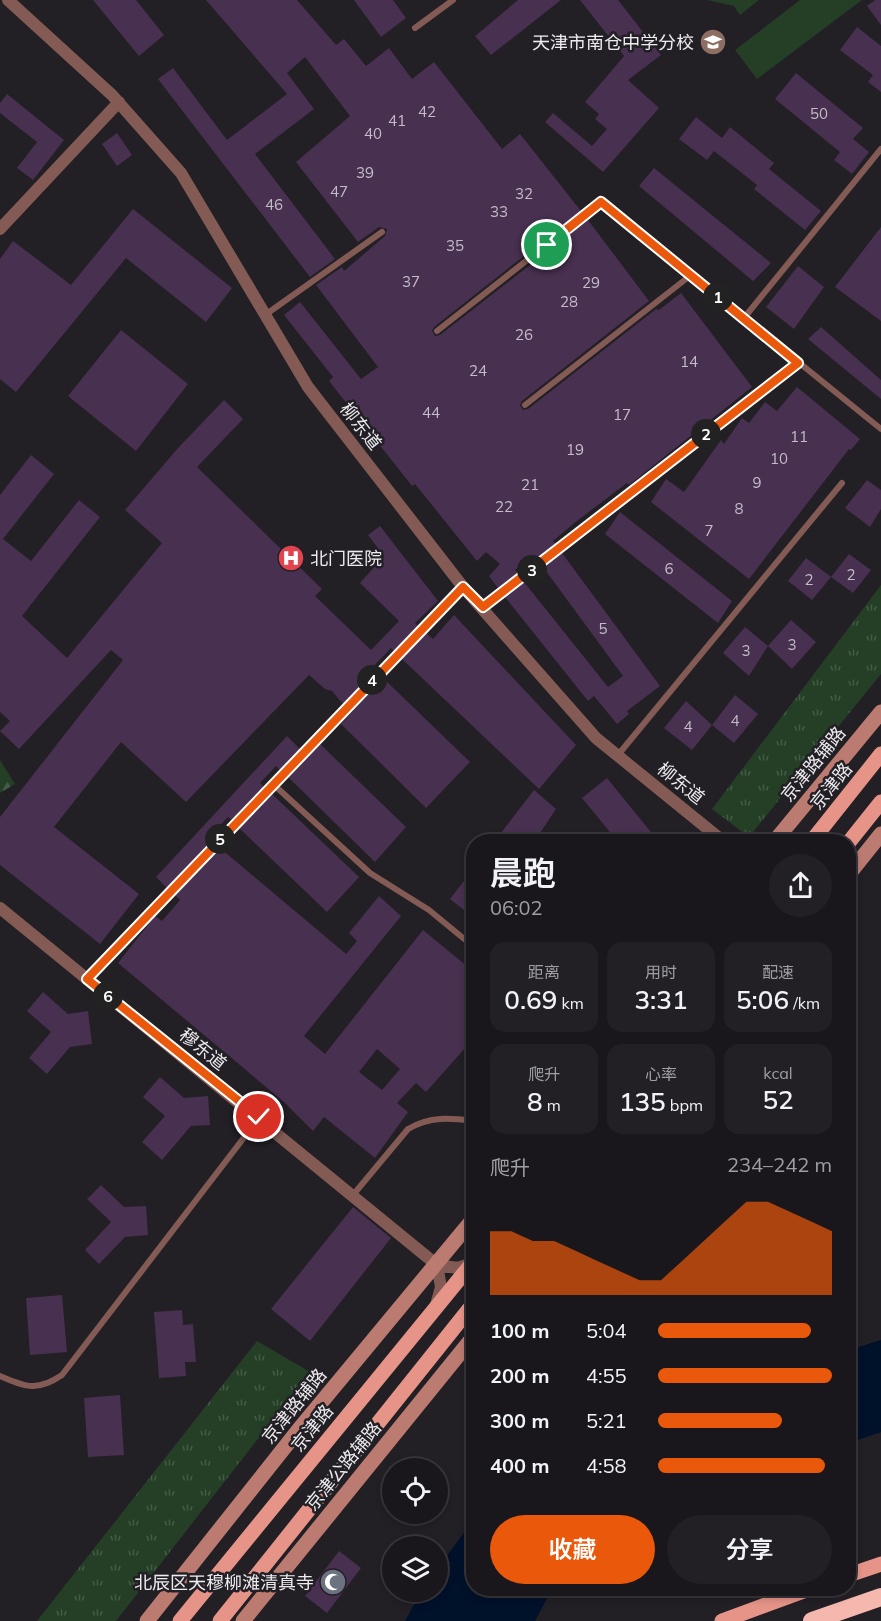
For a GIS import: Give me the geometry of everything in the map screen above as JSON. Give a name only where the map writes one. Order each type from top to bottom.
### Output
[{"type":"highway","points":[[812,1621],[881,1597]]},
{"type":"main road","name":"京津路","points":[[817,834],[881,754]]},
{"type":"main road","points":[[855,834],[881,802]]},
{"type":"main road","name":"京津路","points":[[180,1621],[466,1271]]},
{"type":"main road","points":[[220,1621],[466,1313]]},
{"type":"main road","points":[[856,1573],[881,1564]]},
{"type":"main road","points":[[722,1621],[790,1596]]},
{"type":"street","name":"柳东道","points":[[9,0],[119,102],[181,173],[308,387],[463,587],[596,738],[714,834]]},
{"type":"street","points":[[0,229],[119,102]]},
{"type":"street","name":"京津路辅路","points":[[781,834],[881,712]]},
{"type":"street","points":[[856,865],[881,834]]},
{"type":"street","name":"穆东道","points":[[0,908],[259,1117],[437,1265]]},
{"type":"street","name":"京津路辅路","points":[[147,1621],[300,1428],[466,1228]]},
{"type":"street","points":[[434,1310],[441,1287],[437,1265],[458,1268],[466,1265]]},
{"type":"street","name":"京津公路辅路","points":[[243,1621],[466,1346]]},
{"type":"lane","points":[[415,28],[453,0]]},
{"type":"lane","points":[[744,318],[881,149]]},
{"type":"lane","points":[[437,331],[601,202],[881,429]]},
{"type":"lane","points":[[265,316],[382,232]]},
{"type":"lane","points":[[525,405],[691,275]]},
{"type":"lane","points":[[483,607],[798,363]]},
{"type":"lane","points":[[618,755],[842,483]]},
{"type":"lane","points":[[87,979],[463,587]]},
{"type":"lane","points":[[273,783],[370,873],[429,910],[466,940]]},
{"type":"lane","points":[[0,1376],[26,1387],[47,1385],[62,1375],[259,1117]]},
{"type":"lane","points":[[353,1195],[408,1129],[420,1122],[445,1117],[466,1120]]},
{"type":"green space","points":[[707,0],[759,0],[740,15],[734,6]]},
{"type":"green space","points":[[800,0],[862,0],[757,79],[735,50]]},
{"type":"green space","points":[[881,585],[881,674],[751,834],[745,834],[712,809]]},
{"type":"green space","points":[[0,760],[15,784],[0,793]]},
{"type":"green space","points":[[257,1341],[310,1372],[116,1621],[37,1621]]},
{"type":"water","points":[[881,1340],[881,1432],[856,1441],[856,1348]]},
{"type":"water","points":[[466,1530],[466,1596],[548,1596],[535,1621],[405,1621],[415,1602],[448,1602],[448,1554]]},
{"type":"building","points":[[93,0],[136,0],[164,35],[139,56]]},
{"type":"building","points":[[206,0],[297,0],[336,45],[344,39],[366,66],[389,48],[412,79],[434,62],[502,149],[520,134],[581,211],[434,327],[432,331],[435,336],[440,335],[588,220],[649,301],[522,401],[520,405],[523,410],[528,409],[656,309],[659,310],[681,293],[752,387],[629,485],[627,483],[573,524],[553,541],[556,544],[537,559],[534,555],[515,570],[518,573],[498,588],[489,576],[500,564],[486,552],[477,561],[415,484],[412,486],[329,381],[333,377],[284,315],[300,302],[361,379],[378,367],[316,285],[342,267],[344,271],[385,236],[387,229],[379,227],[358,242],[296,162],[350,116],[305,57],[287,73],[314,109],[255,154],[335,259],[310,277],[158,79],[173,68],[227,140],[287,94]]},
{"type":"building","points":[[354,0],[393,0],[406,18],[381,37]]},
{"type":"building","points":[[518,0],[561,0],[491,55],[475,36]]},
{"type":"building","points":[[580,0],[618,0],[661,55],[628,80],[659,108],[603,172],[545,122],[553,113],[592,146],[607,129],[595,119],[599,114],[585,102],[624,56]]},
{"type":"building","points":[[875,0],[881,0],[881,25],[867,6]]},
{"type":"building","points":[[857,27],[881,46],[881,92],[868,82],[873,75],[840,50]]},
{"type":"building","points":[[796,73],[863,128],[853,139],[869,152],[852,174],[834,160],[840,152],[775,99]]},
{"type":"building","points":[[7,94],[64,140],[33,180],[17,168],[37,142],[0,113],[0,103]]},
{"type":"building","points":[[696,117],[722,138],[730,127],[774,163],[769,169],[821,211],[805,230],[754,189],[757,185],[714,151],[707,160],[679,139]]},
{"type":"building","points":[[117,133],[132,155],[117,166],[102,144]]},
{"type":"building","points":[[654,168],[771,263],[753,281],[639,186]]},
{"type":"building","points":[[133,209],[232,288],[206,322],[126,258],[16,392],[0,379],[0,259],[13,241],[71,285]]},
{"type":"building","points":[[881,227],[881,321],[835,287]]},
{"type":"building","points":[[798,266],[824,287],[794,329],[766,307]]},
{"type":"building","points":[[821,327],[881,380],[881,399],[808,339]]},
{"type":"building","points":[[121,330],[188,384],[136,451],[68,396]]},
{"type":"building","points":[[797,387],[860,439],[851,450],[849,449],[749,579],[651,502],[666,479],[684,492],[721,440],[724,444],[742,418],[749,423],[765,402],[777,411]]},
{"type":"building","points":[[224,400],[243,419],[197,467],[322,589],[315,596],[371,650],[399,621],[360,583],[384,556],[368,535],[380,526],[438,601],[415,623],[418,626],[394,651],[391,648],[372,668],[375,671],[343,704],[332,691],[325,689],[309,675],[186,802],[121,742],[54,827],[139,894],[100,944],[0,865],[0,817],[123,660],[111,650],[19,749],[0,731],[10,721],[0,712],[0,495],[31,455],[54,474],[3,539],[31,561],[79,500],[100,517],[22,616],[67,658],[162,543],[125,510],[178,448]]},
{"type":"building","points":[[867,480],[881,490],[881,509],[870,527],[845,508]]},
{"type":"building","points":[[620,512],[732,601],[718,623],[605,534]]},
{"type":"building","points":[[562,553],[660,686],[627,711],[629,714],[617,724],[594,696],[588,701],[505,597],[524,582],[608,687],[623,676],[543,567]]},
{"type":"building","points":[[849,554],[871,570],[853,593],[831,577]]},
{"type":"building","points":[[806,558],[831,577],[812,600],[788,581]]},
{"type":"building","points":[[454,615],[576,745],[539,789],[402,659],[426,633],[433,639]]},
{"type":"building","points":[[791,620],[816,642],[792,669],[768,646]]},
{"type":"building","points":[[745,627],[768,646],[749,676],[723,653]]},
{"type":"building","points":[[383,678],[470,762],[426,808],[341,724]]},
{"type":"building","points":[[735,695],[758,714],[734,743],[712,725]]},
{"type":"building","points":[[686,701],[712,725],[692,750],[664,728]]},
{"type":"building","points":[[287,736],[300,749],[280,770],[276,766],[260,783],[264,787],[232,820],[228,817],[208,838],[212,841],[167,888],[156,877]]},
{"type":"building","points":[[320,744],[406,827],[375,862],[288,777]]},
{"type":"building","points":[[607,778],[652,834],[611,834],[582,798]]},
{"type":"building","points":[[534,790],[556,809],[539,834],[500,834]]},
{"type":"building","points":[[272,794],[359,877],[327,912],[239,828]]},
{"type":"building","points":[[220,848],[346,954],[357,941],[349,933],[379,896],[401,916],[304,1036],[325,1054],[423,930],[466,965],[466,1047],[426,1092],[416,1083],[397,1103],[408,1112],[375,1158],[324,1117],[313,1131],[284,1102],[118,963],[155,916],[162,921],[180,900],[175,895]],"holes":[[[377,1049],[400,1069],[382,1090],[359,1072]]]},
{"type":"building","points":[[466,878],[466,912],[450,899]]},
{"type":"building","points":[[43,992],[68,1014],[88,1011],[92,1044],[70,1047],[47,1074],[29,1058],[51,1032],[27,1011]]},
{"type":"building","points":[[160,1077],[184,1098],[208,1096],[210,1125],[191,1126],[162,1160],[142,1142],[165,1116],[143,1097]]},
{"type":"building","points":[[101,1185],[124,1207],[146,1206],[148,1235],[125,1237],[99,1264],[85,1250],[111,1222],[87,1199]]},
{"type":"building","points":[[353,1207],[391,1238],[310,1341],[271,1309]]},
{"type":"building","points":[[62,1295],[67,1352],[30,1355],[26,1298]]},
{"type":"building","points":[[182,1310],[183,1325],[193,1324],[196,1362],[185,1362],[186,1376],[159,1378],[154,1312]]},
{"type":"building","points":[[120,1395],[124,1455],[88,1457],[84,1398]]},
{"type":"building","name":"北辰区天穆柳滩清真寺","points":[[339,1551],[361,1568],[327,1613],[305,1596]]},
{"type":"place","name":"天津市南仓中学分校","points":[[713,42]]},
{"type":"place","name":"北门医院","points":[[291,558]]},
{"type":"place","name":"北辰区天穆柳滩清真寺","points":[[333,1582]]},
{"type":"route","points":[[259,1117],[87,979],[463,587],[483,607],[798,363],[601,202],[547,245]]}]
